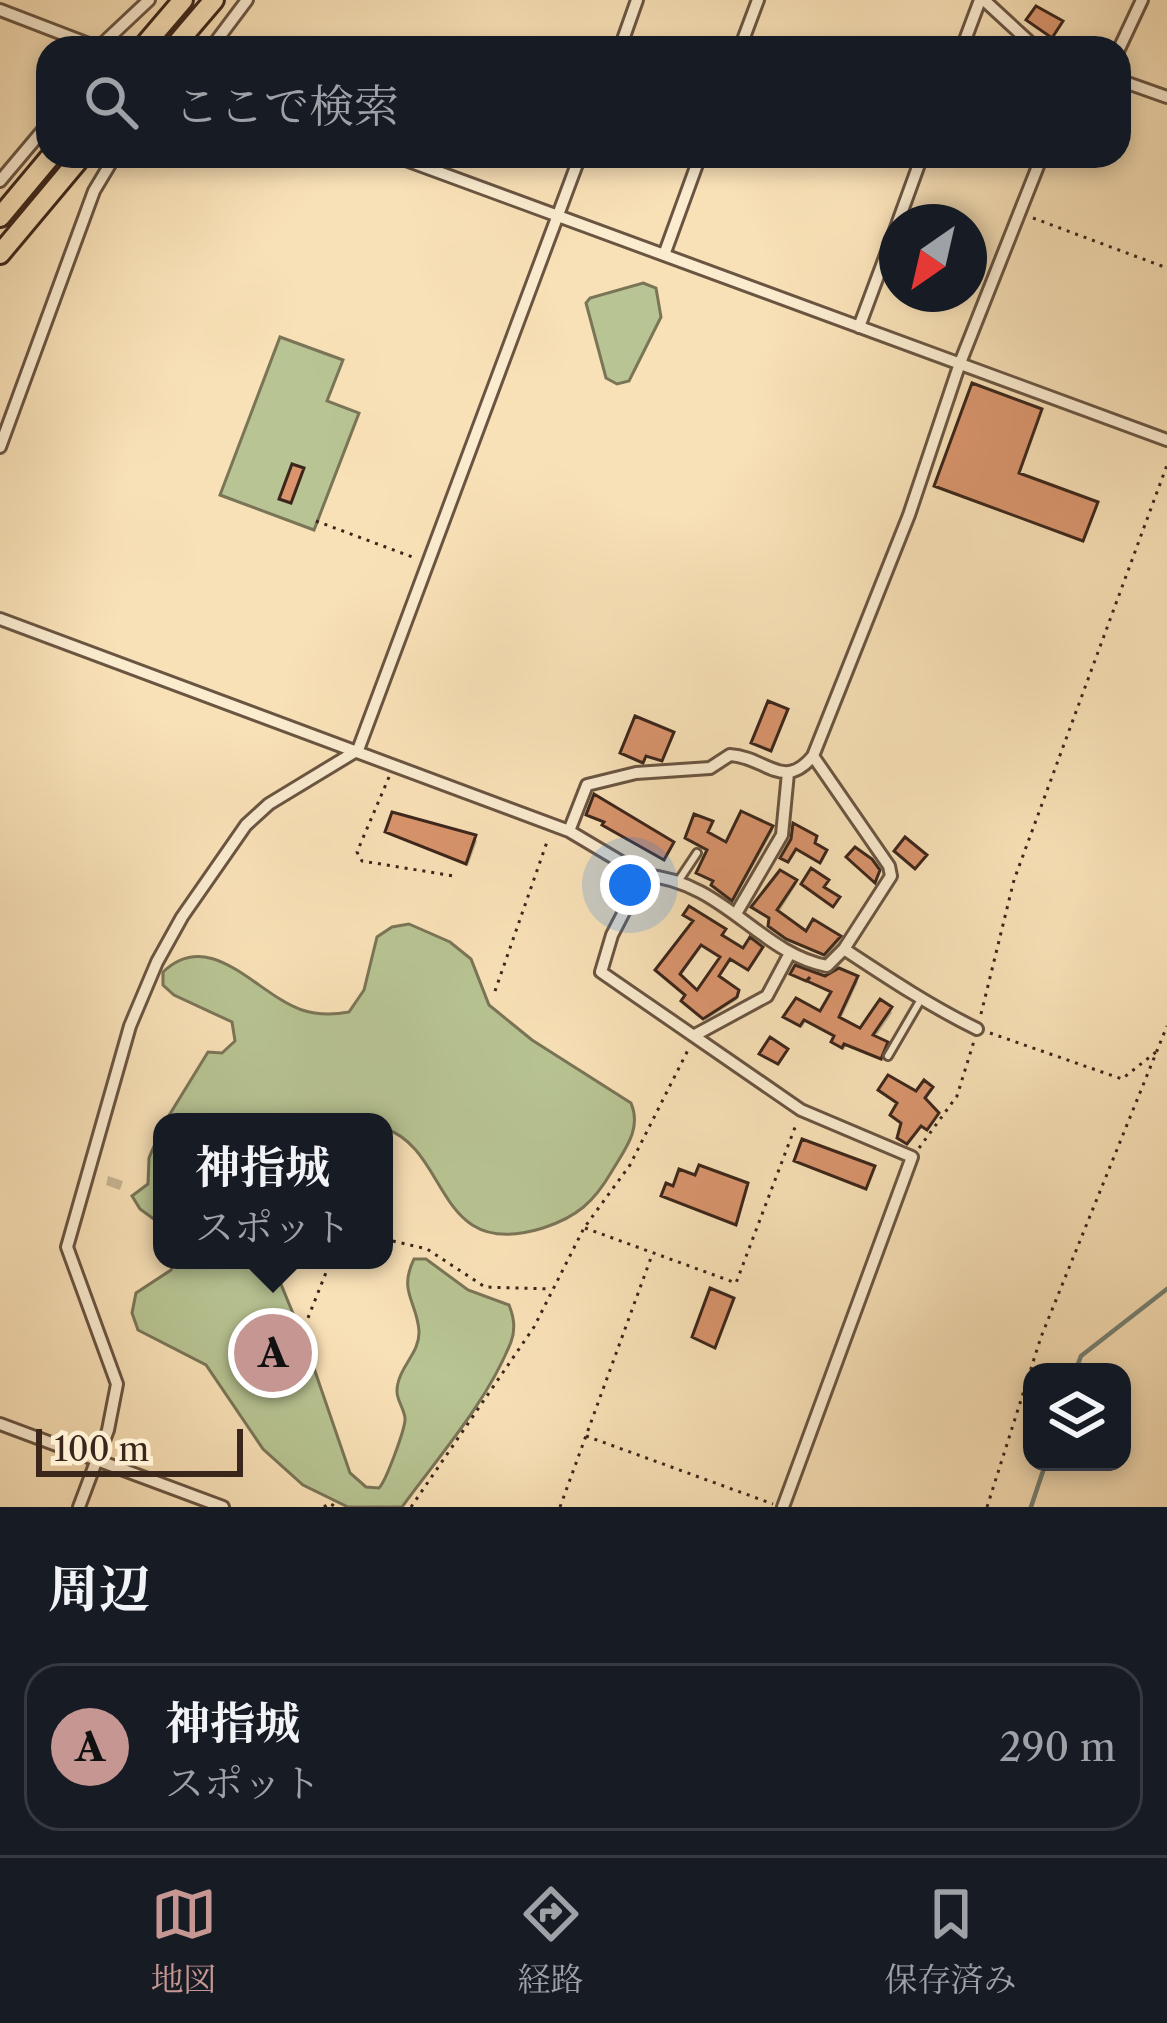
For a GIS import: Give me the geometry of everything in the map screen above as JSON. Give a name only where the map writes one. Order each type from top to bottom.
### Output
[{"type":"highway","points":[[152,36],[183,0]]},
{"type":"highway","points":[[183,36],[214,0]]},
{"type":"highway","points":[[0,217],[41,168]]},
{"type":"highway","points":[[0,254],[72,168]]},
{"type":"street","points":[[110,36],[148,0]]},
{"type":"street","points":[[220,36],[247,0]]},
{"type":"street","points":[[624,36],[637,0]]},
{"type":"street","points":[[744,36],[758,0]]},
{"type":"street","points":[[967,36],[982,0],[1022,36]]},
{"type":"street","points":[[1125,36],[1142,0]]},
{"type":"street","points":[[0,10],[67,36]]},
{"type":"street","points":[[1131,84],[1167,98]]},
{"type":"street","points":[[0,181],[36,138]]},
{"type":"street","points":[[0,447],[94,191],[108,168]]},
{"type":"street","points":[[428,168],[1167,440]]},
{"type":"street","points":[[80,1507],[116,1400],[117,1384],[67,1246],[130,1027],[182,917],[246,825],[269,803],[358,750],[576,168]]},
{"type":"street","points":[[664,255],[696,168]]},
{"type":"street","points":[[904,204],[918,168]]},
{"type":"street","points":[[569,831],[587,785],[636,773],[710,768],[730,755],[788,773],[801,770],[813,755],[909,515],[960,363],[1037,168]]},
{"type":"street","points":[[859,327],[879,272]]},
{"type":"street","points":[[0,619],[569,831],[644,875],[679,880],[737,912],[790,953],[827,966],[844,949],[891,876],[889,866],[813,755]]},
{"type":"street","points":[[737,912],[782,835],[788,773]]},
{"type":"street","points":[[644,875],[612,934],[601,972],[801,1110],[912,1156],[781,1507]]},
{"type":"street","points":[[844,949],[920,1001],[977,1029]]},
{"type":"street","points":[[695,1035],[767,996],[790,953]]},
{"type":"street","points":[[0,1424],[223,1507]]},
{"type":"lane","points":[[679,880],[697,853]]},
{"type":"lane","points":[[888,1056],[920,1001]]},
{"type":"path","points":[[1020,214],[1167,268]]},
{"type":"path","points":[[912,1156],[957,1096],[1014,880],[1167,465]]},
{"type":"path","points":[[316,521],[428,563]]},
{"type":"path","points":[[394,764],[357,852],[362,861],[454,876]]},
{"type":"path","points":[[496,991],[552,826]]},
{"type":"path","points":[[987,1507],[1041,1337],[1167,1026]]},
{"type":"path","points":[[977,1029],[1122,1078],[1156,1051]]},
{"type":"path","points":[[411,1507],[517,1354],[584,1228],[630,1166],[695,1035]]},
{"type":"path","points":[[584,1228],[736,1283],[801,1110]]},
{"type":"path","points":[[393,1241],[427,1249],[485,1287],[552,1289]]},
{"type":"path","points":[[560,1507],[652,1255]]},
{"type":"path","points":[[298,1343],[327,1269]]},
{"type":"path","points":[[586,1436],[781,1507]]},
{"type":"path","points":[[324,1507],[329,1503],[336,1507]]},
{"type":"green space","points":[[643,283],[656,288],[661,317],[629,381],[617,384],[606,378],[586,303]]},
{"type":"green space","points":[[280,337],[343,360],[327,401],[359,413],[314,530],[220,495]]},
{"type":"green space","points":[[409,924],[450,942],[471,959],[489,1005],[532,1040],[631,1103],[634,1122],[627,1147],[598,1191],[566,1219],[508,1234],[482,1230],[462,1217],[422,1158],[393,1133],[393,1113],[171,1113],[208,1052],[222,1053],[235,1041],[232,1022],[174,995],[163,985],[163,972],[181,960],[199,956],[234,968],[302,1010],[349,1012],[364,990],[377,937],[392,927]]},
{"type":"green space","points":[[153,1148],[153,1218],[132,1196],[148,1184]]},
{"type":"green space","points":[[414,1259],[426,1259],[468,1290],[509,1305],[514,1328],[489,1386],[402,1507],[348,1507],[303,1485],[263,1449],[206,1365],[138,1330],[132,1313],[136,1293],[171,1269],[275,1269],[350,1473],[366,1487],[379,1488],[404,1423],[398,1383],[419,1338],[408,1288]]},
{"type":"building","points":[[1036,6],[1063,21],[1049,36],[1026,20]]},
{"type":"building","points":[[972,383],[1042,409],[1019,473],[1098,502],[1083,541],[934,486]]},
{"type":"building","points":[[292,464],[304,468],[291,503],[279,499]]},
{"type":"building","points":[[768,701],[788,709],[771,751],[751,743]]},
{"type":"building","points":[[635,716],[674,732],[662,761],[646,756],[643,763],[620,753]]},
{"type":"building","points":[[594,794],[674,842],[664,860],[586,815]]},
{"type":"building","points":[[741,811],[773,826],[732,901],[711,885],[713,881],[696,873],[707,850],[685,838],[694,814],[713,821],[708,832],[726,842]]},
{"type":"building","points":[[392,812],[476,835],[466,864],[385,832]]},
{"type":"building","points":[[793,823],[817,836],[815,843],[827,850],[820,863],[796,849],[788,862],[780,858],[791,839]]},
{"type":"building","points":[[905,837],[927,855],[915,869],[894,851]]},
{"type":"building","points":[[855,847],[880,870],[875,883],[846,857]]},
{"type":"building","points":[[811,868],[829,880],[824,887],[840,897],[833,907],[801,884]]},
{"type":"building","points":[[780,870],[797,880],[777,910],[806,931],[813,919],[841,936],[824,955],[786,939],[768,926],[769,918],[751,907]]},
{"type":"building","points":[[689,906],[726,929],[722,935],[743,948],[750,937],[763,947],[748,970],[730,959],[719,976],[739,990],[737,997],[703,1019],[681,1001],[685,995],[655,970],[693,921],[683,915]],"holes":[[[701,945],[720,957],[697,990],[680,974]]]},
{"type":"building","points":[[795,965],[825,976],[839,968],[858,976],[839,1017],[860,1028],[880,999],[892,1007],[873,1035],[888,1042],[881,1059],[844,1044],[842,1048],[831,1042],[834,1036],[804,1020],[800,1026],[783,1017],[796,998],[820,1011],[831,992],[807,981],[810,977],[806,981],[790,974]]},
{"type":"building","points":[[770,1037],[788,1049],[778,1064],[759,1054]]},
{"type":"building","points":[[888,1075],[916,1091],[924,1080],[933,1087],[925,1098],[939,1113],[927,1130],[921,1126],[907,1144],[897,1138],[901,1123],[890,1115],[897,1103],[878,1090]]},
{"type":"building","points":[[802,1139],[875,1166],[866,1189],[794,1161]]},
{"type":"building","points":[[699,1165],[748,1183],[736,1225],[661,1196],[666,1183],[673,1186],[679,1169],[695,1175]]},
{"type":"building","points":[[710,1288],[734,1298],[715,1348],[692,1337]]},
{"type":"waterway","points":[[1078,1363],[1081,1356],[1167,1289]]},
{"type":"waterway","points":[[1031,1507],[1043,1471]]},
{"type":"place","name":"神指城","points":[[273,1353]]}]
